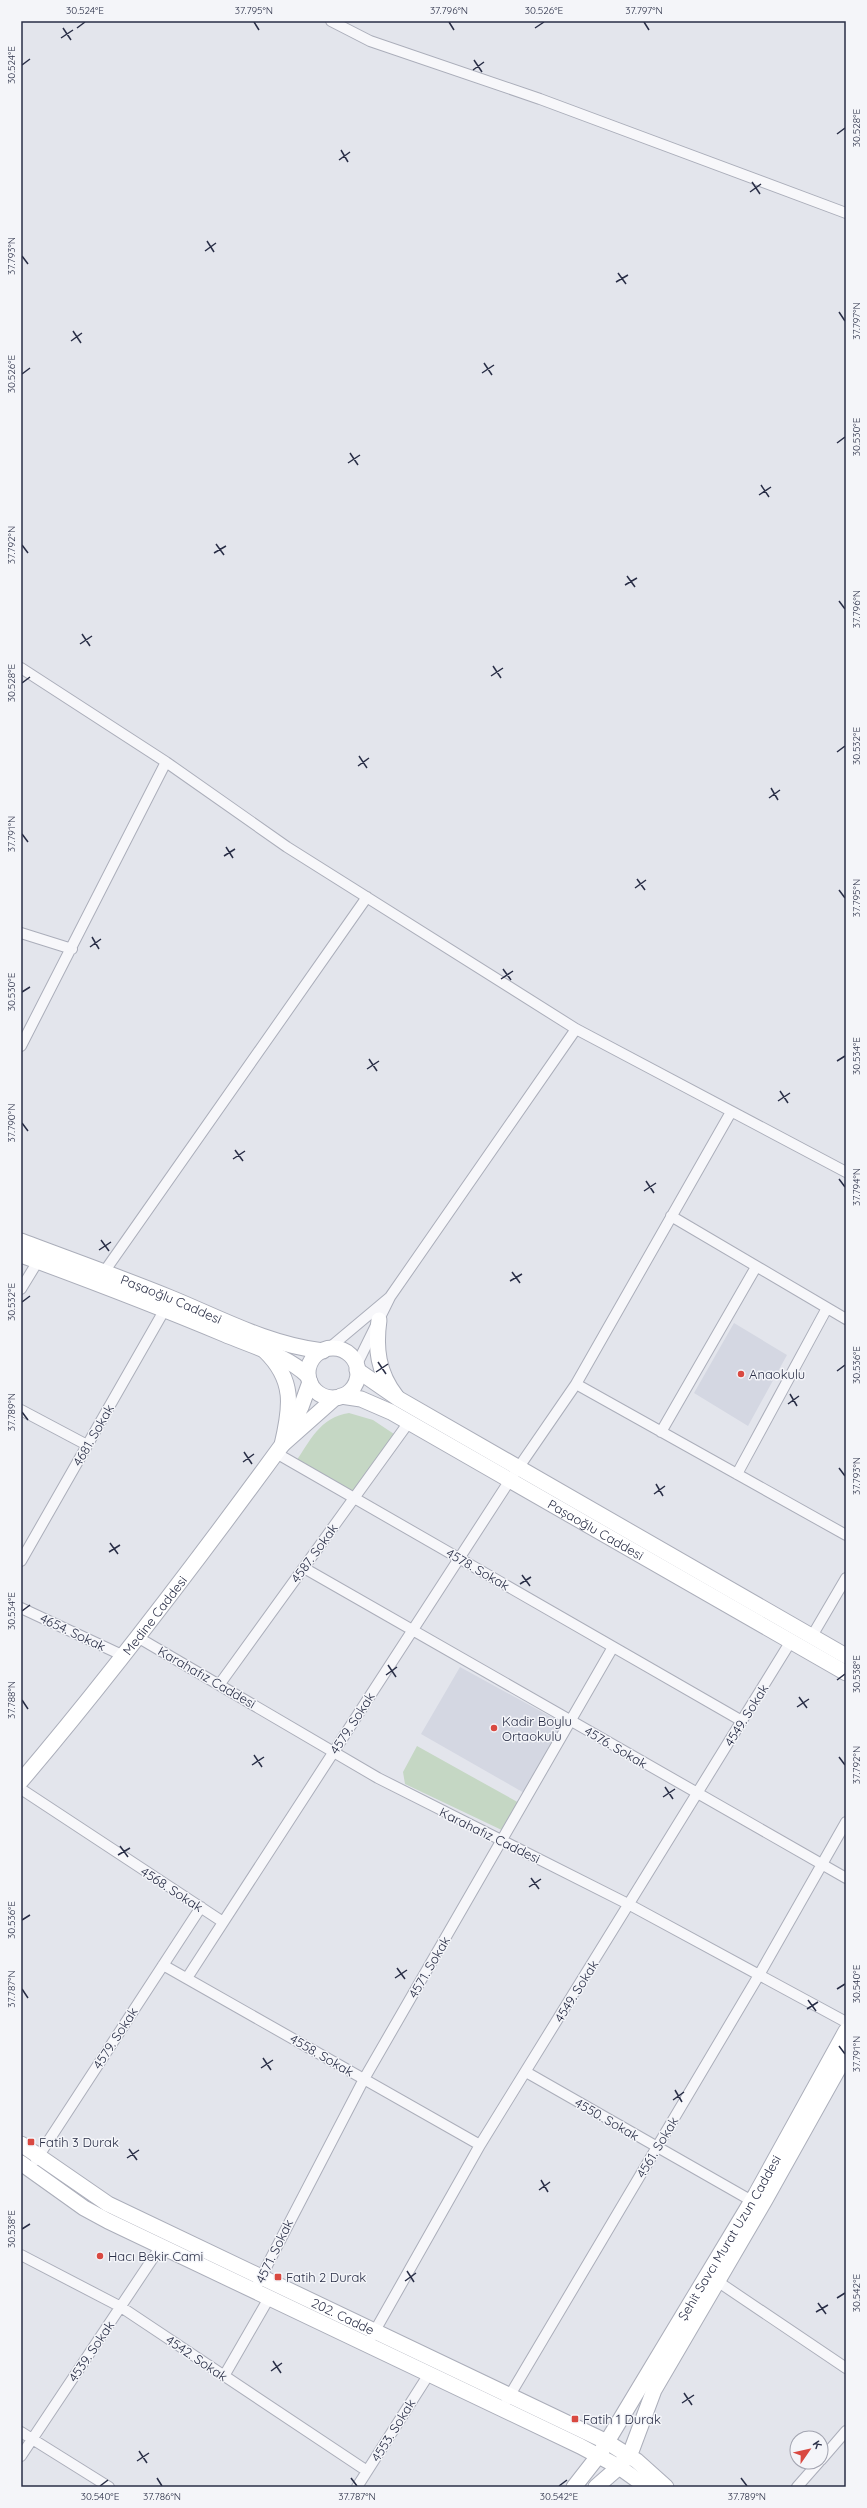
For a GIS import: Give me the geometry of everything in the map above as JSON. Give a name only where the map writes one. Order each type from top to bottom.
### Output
[{"type":"street","points":[[332,21],[370,41],[540,99],[846,213]]},
{"type":"street","points":[[21,668],[166,762],[287,847],[576,1029],[846,1172]]},
{"type":"street","points":[[21,1046],[72,949],[166,762]]},
{"type":"street","points":[[104,1272],[367,897]]},
{"type":"street","points":[[21,933],[72,949]]},
{"type":"street","points":[[390,1297],[312,1360],[309,1379],[315,1391],[322,1396],[338,1397],[351,1390],[355,1384],[357,1368],[390,1297],[576,1029]]},
{"type":"street","name":"4579. Sokak","points":[[187,1978],[514,1474],[576,1384],[731,1112]]},
{"type":"street","points":[[671,1216],[846,1319]]},
{"type":"street","name":"Paşaoğlu Caddesi","points":[[21,1241],[104,1272],[271,1339],[298,1347],[325,1350]]},
{"type":"street","name":"Paşaoğlu Caddesi","points":[[21,1255],[165,1310],[265,1351],[288,1362],[309,1379]]},
{"type":"street","points":[[21,1289],[38,1261]]},
{"type":"street","points":[[661,1432],[756,1267]]},
{"type":"street","points":[[737,1474],[828,1308]]},
{"type":"street","name":"4681. Sokak","points":[[21,1561],[165,1310]]},
{"type":"street","points":[[379,1320],[376,1343],[379,1363],[388,1383],[399,1400]]},
{"type":"street","points":[[325,1350],[342,1350],[349,1354],[357,1368]]},
{"type":"street","points":[[265,1351],[280,1367],[286,1381],[288,1415],[279,1449]]},
{"type":"street","name":"Paşaoğlu Caddesi","points":[[357,1368],[399,1400],[514,1474],[846,1673]]},
{"type":"street","name":"Medine Caddesi","points":[[21,1782],[139,1638],[279,1449],[300,1407],[309,1379]]},
{"type":"street","points":[[576,1384],[846,1535]]},
{"type":"street","name":"Paşaoğlu Caddesi","points":[[338,1397],[350,1396],[373,1403],[514,1474],[846,1656]]},
{"type":"street","name":"Medine Caddesi","points":[[279,1449],[338,1397]]},
{"type":"street","points":[[21,1410],[87,1445]]},
{"type":"street","name":"4587. Sokak","points":[[219,1685],[409,1422]]},
{"type":"street","name":"4578. Sokak","points":[[279,1449],[354,1498],[742,1721]]},
{"type":"street","name":"4576. Sokak","points":[[304,1568],[846,1878]]},
{"type":"street","points":[[812,1636],[846,1578]]},
{"type":"street","name":"4654. Sokak","points":[[21,1608],[124,1656]]},
{"type":"street","name":"Karahafız Caddesi","points":[[139,1638],[385,1782],[630,1904],[846,2022]]},
{"type":"street","name":"4549. Sokak","points":[[368,2345],[374,2331],[480,2145],[791,1641]]},
{"type":"street","name":"4571. Sokak","points":[[254,2291],[364,2079],[503,1841],[613,1647]]},
{"type":"street","name":"4568. Sokak","points":[[21,1789],[223,1922]]},
{"type":"street","name":"4561. Sokak","points":[[506,2402],[759,1975],[823,1865],[846,1822]]},
{"type":"street","name":"4579. Sokak","points":[[26,2166],[39,2156],[201,1908]]},
{"type":"street","name":"4558. Sokak","points":[[164,1965],[480,2145]]},
{"type":"street","name":"Şehit Savcı Murat Uzun Caddesi","points":[[574,2487],[603,2449],[752,2201],[846,2031]]},
{"type":"street","name":"Şehit Savcı Murat Uzun Caddesi","points":[[596,2487],[619,2467],[629,2455],[654,2390],[846,2055]]},
{"type":"street","name":"4550. Sokak","points":[[526,2072],[752,2201]]},
{"type":"street","name":"202. Cadde","points":[[21,2144],[108,2204],[374,2331],[506,2402],[603,2449],[629,2455],[666,2487]]},
{"type":"street","name":"202. Cadde","points":[[26,2166],[95,2215],[429,2374],[506,2402]]},
{"type":"street","name":"4539. Sokak","points":[[21,2456],[161,2246]]},
{"type":"street","name":"4542. Sokak","points":[[21,2255],[121,2307],[367,2471]]},
{"type":"street","points":[[717,2281],[846,2368]]},
{"type":"street","points":[[224,2376],[269,2298]]},
{"type":"street","name":"4553. Sokak","points":[[357,2487],[429,2374]]},
{"type":"street","points":[[829,2451],[846,2431]]},
{"type":"street","points":[[21,2432],[109,2487]]},
{"type":"street","name":"202. Cadde","points":[[603,2449],[619,2467],[648,2487]]},
{"type":"street","points":[[797,2487],[812,2470]]},
{"type":"shaded area","name":"Anaokulu","points":[[734,1323],[787,1355],[748,1426],[694,1393]]},
{"type":"shaded area","name":"Kadir Boylu Ortaokulu","points":[[460,1667],[562,1723],[564,1732],[526,1794],[421,1734]]},
{"type":"green space","points":[[349,1413],[373,1420],[394,1434],[352,1494],[295,1463],[311,1439],[323,1425],[330,1419]]},
{"type":"green space","points":[[417,1746],[521,1804],[508,1833],[405,1784],[403,1772]]},
{"type":"place","name":"Anaokulu","points":[[741,1374]]},
{"type":"place","name":"Kadir Boylu Ortaokulu","points":[[494,1728]]},
{"type":"place","name":"Fatih 3 Durak","points":[[31,2142]]},
{"type":"place","name":"Hacı Bekir Cami","points":[[100,2256]]},
{"type":"place","name":"Fatih 2 Durak","points":[[278,2277]]},
{"type":"place","name":"Fatih 1 Durak","points":[[575,2419]]}]
